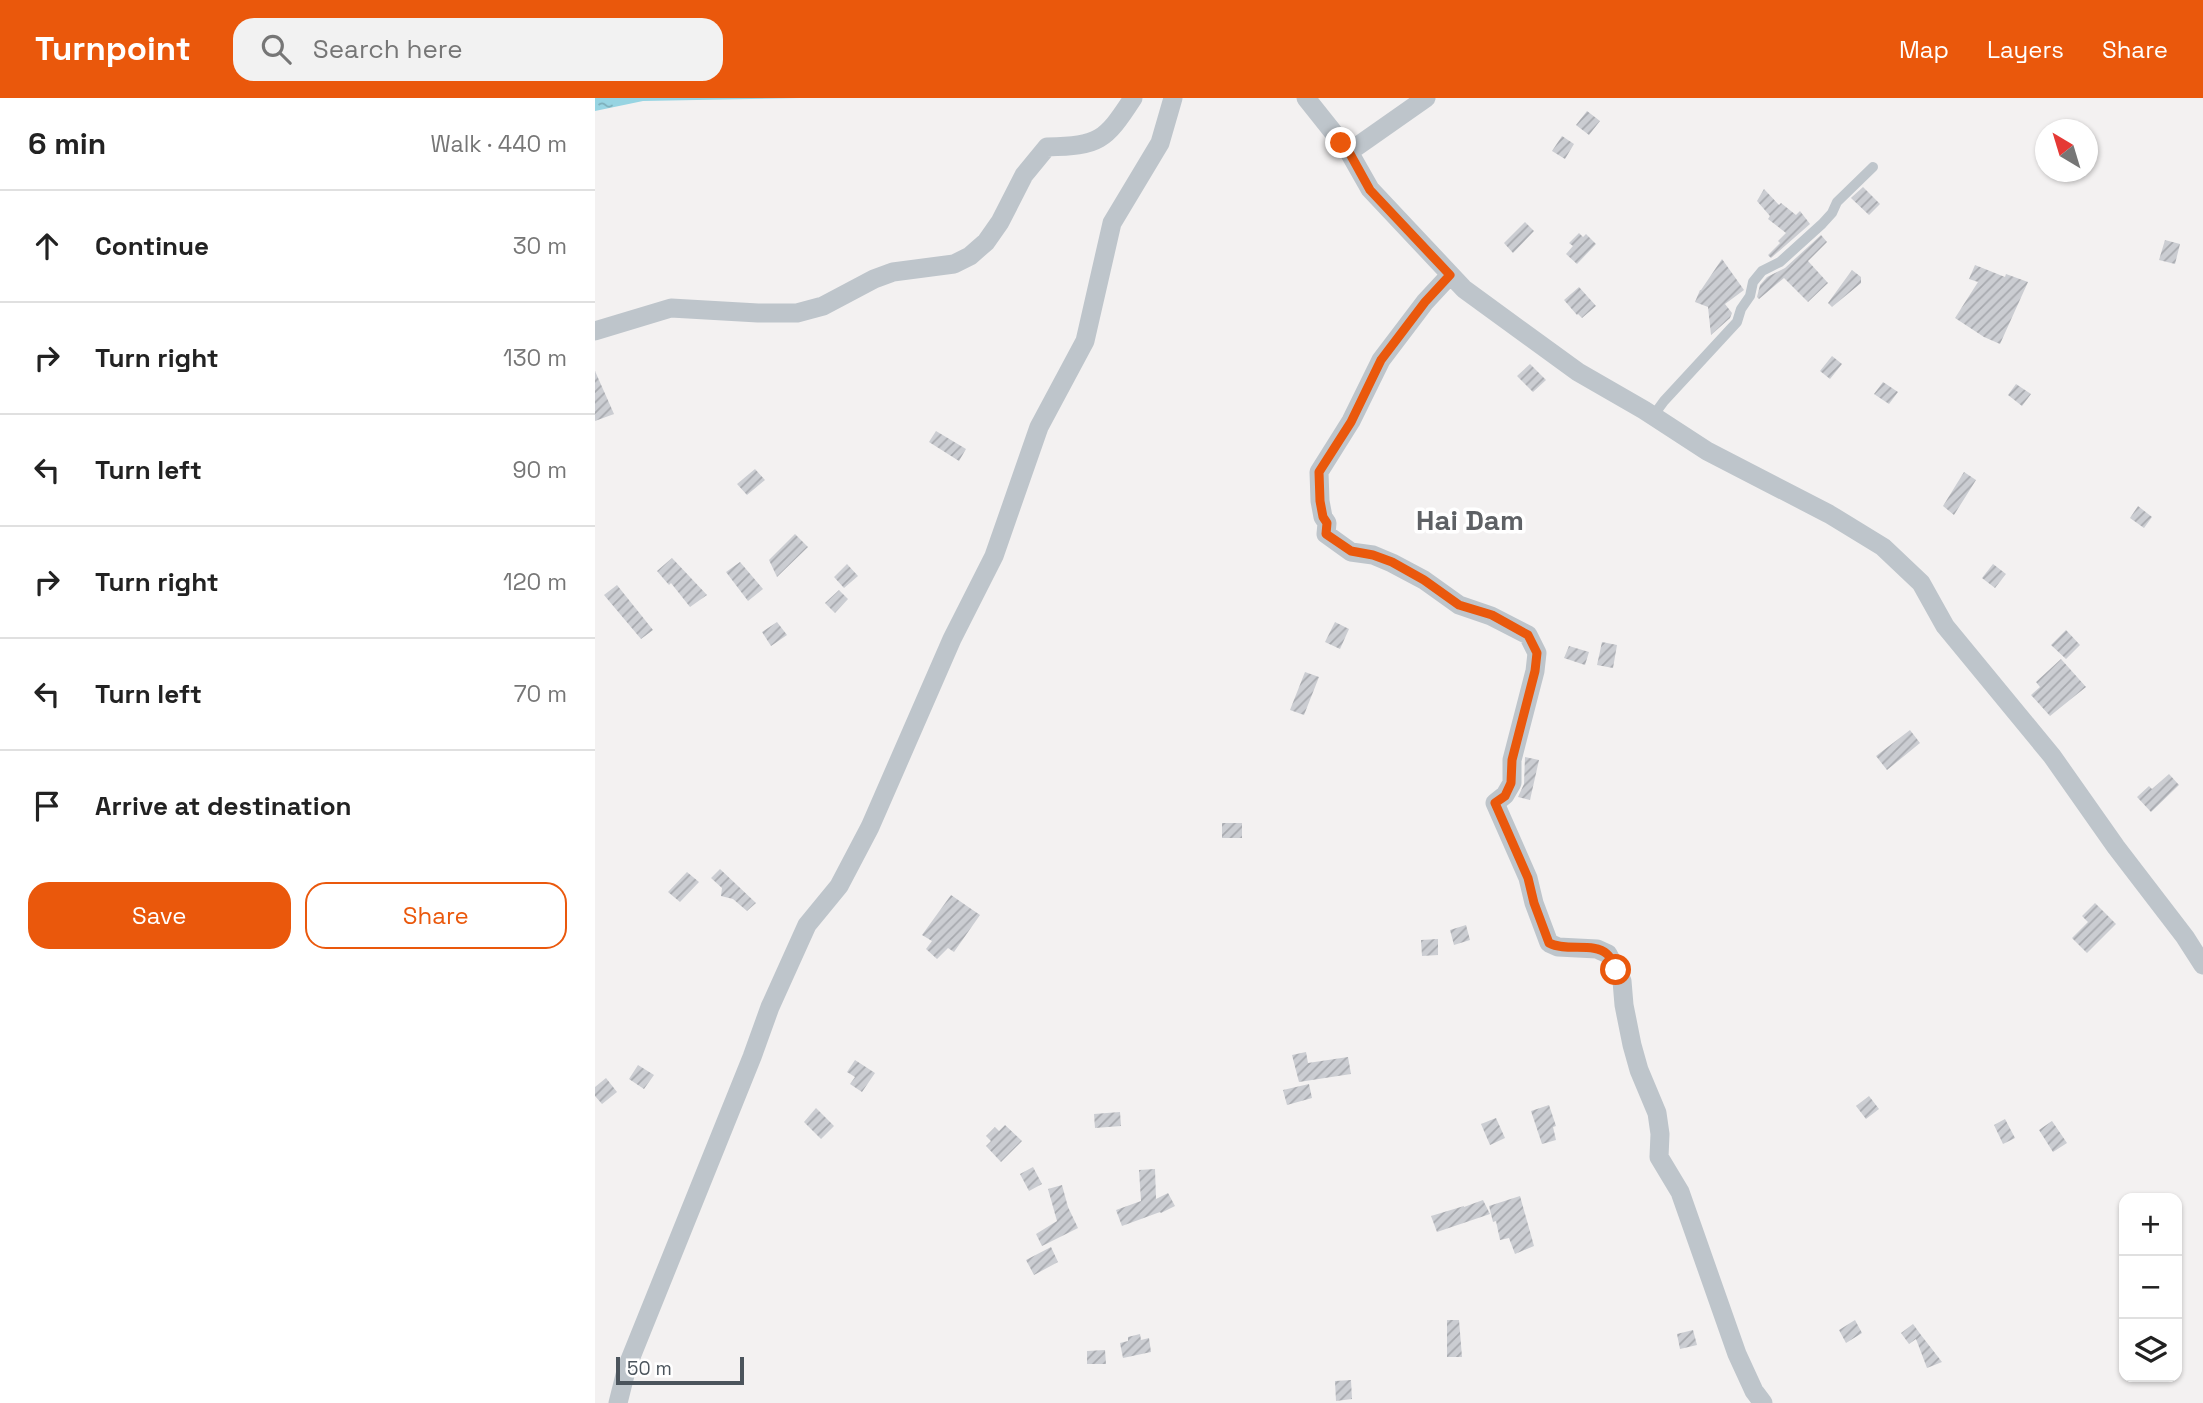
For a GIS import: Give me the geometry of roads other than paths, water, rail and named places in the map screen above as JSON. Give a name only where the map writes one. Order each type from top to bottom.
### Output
[{"type":"street","points":[[595,331],[671,307],[797,313],[823,306],[893,272],[954,264],[970,256],[986,242],[1000,222],[1024,175],[1047,148],[1090,144],[1107,134],[1133,98]]},
{"type":"street","points":[[618,1403],[627,1367],[770,1007],[807,925],[839,886],[870,827],[951,639],[993,556],[1039,427],[1086,341],[1112,223],[1160,143],[1173,98]]},
{"type":"street","points":[[1306,98],[1349,152],[1370,190],[1464,289],[1578,372],[1707,451],[1829,514],[1883,547],[1920,583],[1945,626],[2052,756],[2203,965]]},
{"type":"street","points":[[1349,152],[1426,98]]},
{"type":"street","points":[[1450,275],[1425,302],[1381,360],[1351,422],[1319,472],[1320,501],[1327,523],[1326,534],[1351,551],[1392,562],[1424,580],[1459,605],[1492,615],[1528,635],[1537,653],[1535,671],[1512,760],[1511,783],[1505,796],[1495,803],[1528,878],[1549,943],[1558,947],[1597,949],[1608,954],[1622,981],[1632,1045],[1657,1113],[1660,1157],[1680,1192],[1737,1354],[1754,1391],[1763,1403]]},
{"type":"lane","points":[[1653,416],[1737,322],[1753,282],[1762,271],[1780,262],[1822,224],[1837,202],[1874,167]]},
{"type":"water","points":[[595,98],[800,98],[643,101],[595,111]]},
{"type":"district","name":"Hai Dam","points":[[1470,520]]}]
